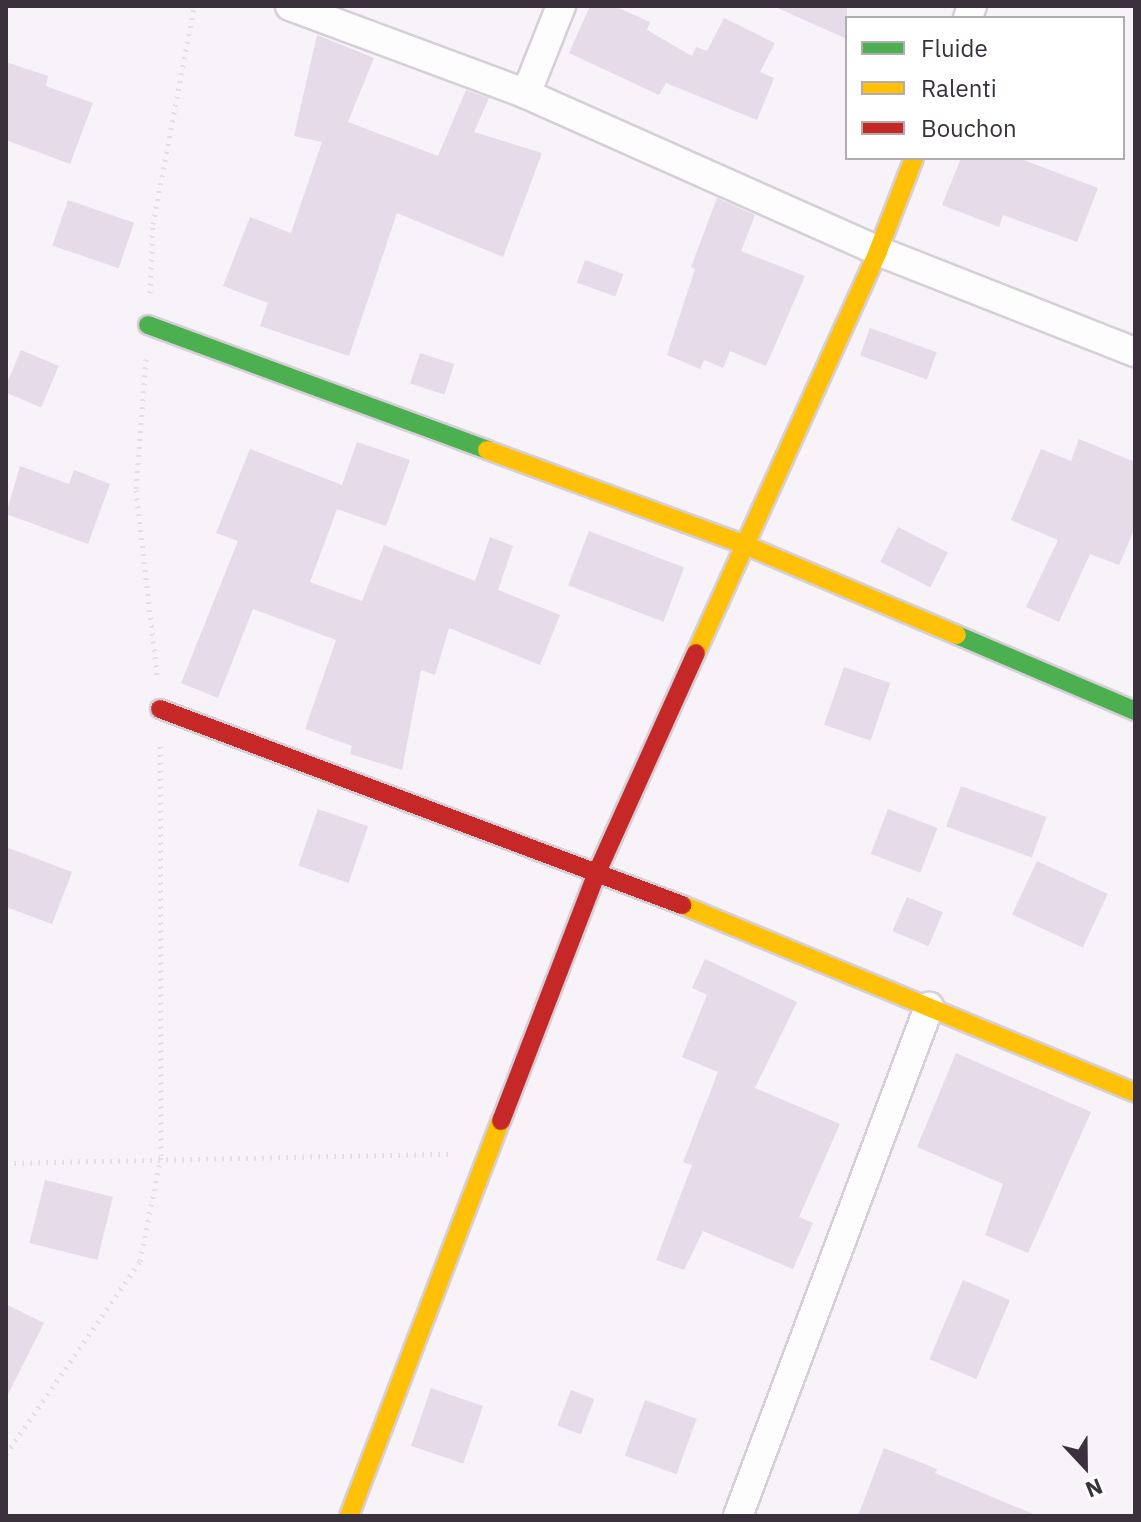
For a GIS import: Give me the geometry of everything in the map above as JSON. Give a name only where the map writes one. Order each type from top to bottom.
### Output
[{"type":"street","points":[[290,6],[526,94],[878,251],[1135,352]]},
{"type":"street","points":[[526,94],[561,6]]},
{"type":"street","points":[[349,1516],[598,870],[878,251],[913,160]]},
{"type":"street","points":[[148,325],[745,545],[1135,711]]},
{"type":"street","points":[[160,709],[598,870],[1135,1093]]},
{"type":"street","points":[[738,1516],[929,1007]]},
{"type":"path","points":[[6,1454],[140,1261],[161,1156],[160,709],[136,490],[153,224],[194,6]]},
{"type":"path","points":[[6,1163],[161,1156],[488,1154]]},
{"type":"building","points":[[590,6],[614,6],[650,22],[647,30],[692,56],[696,47],[707,51],[724,18],[775,43],[760,72],[774,78],[757,120],[666,83],[659,95],[569,53]]},
{"type":"building","points":[[773,6],[847,6],[845,38]]},
{"type":"building","points":[[317,35],[374,58],[348,122],[438,156],[466,90],[489,98],[474,132],[542,153],[503,257],[397,213],[349,356],[260,326],[268,303],[223,286],[250,217],[291,233],[322,142],[294,136]]},
{"type":"building","points":[[6,62],[48,76],[46,86],[93,103],[70,164],[6,140]]},
{"type":"building","points":[[960,160],[1023,160],[1098,188],[1077,242],[1003,215],[999,227],[942,205]]},
{"type":"building","points":[[717,198],[755,215],[741,251],[805,276],[766,366],[730,351],[723,368],[704,360],[700,369],[667,355],[695,269],[691,267]]},
{"type":"building","points":[[68,200],[134,223],[119,268],[52,245]]},
{"type":"building","points":[[585,260],[624,274],[615,297],[577,283]]},
{"type":"building","points":[[870,328],[937,352],[927,380],[860,355]]},
{"type":"building","points":[[21,350],[59,366],[41,407],[6,393]]},
{"type":"building","points":[[420,353],[454,364],[444,395],[410,383]]},
{"type":"building","points":[[1079,439],[1135,462],[1135,528],[1119,565],[1090,554],[1059,622],[1026,607],[1058,540],[1011,520],[1041,449],[1071,461]]},
{"type":"building","points":[[357,442],[410,460],[386,526],[337,509],[310,582],[362,601],[384,545],[475,581],[490,537],[513,546],[498,590],[560,615],[540,665],[449,628],[435,675],[421,670],[402,770],[350,754],[352,746],[305,729],[336,640],[253,609],[218,698],[181,683],[238,541],[216,533],[250,449],[342,485]]},
{"type":"building","points":[[20,466],[69,484],[74,470],[110,484],[88,544],[6,514]]},
{"type":"building","points":[[898,527],[948,552],[930,587],[880,562]]},
{"type":"building","points":[[589,531],[684,568],[663,622],[568,585]]},
{"type":"building","points":[[844,667],[890,683],[870,741],[824,725]]},
{"type":"building","points":[[961,786],[1047,817],[1032,858],[946,826]]},
{"type":"building","points":[[318,809],[368,826],[349,883],[298,866]]},
{"type":"building","points":[[888,809],[937,828],[920,873],[871,854]]},
{"type":"building","points":[[6,847],[72,872],[52,924],[6,907]]},
{"type":"building","points":[[1037,861],[1108,894],[1083,947],[1012,914]]},
{"type":"building","points":[[907,897],[943,912],[928,946],[893,931]]},
{"type":"building","points":[[705,959],[797,1002],[755,1088],[840,1124],[799,1217],[813,1223],[793,1269],[703,1231],[684,1270],[656,1260],[692,1165],[683,1162],[718,1072],[682,1057],[707,995],[692,988]]},
{"type":"building","points":[[956,1053],[1091,1112],[1028,1253],[985,1235],[1003,1184],[917,1147]]},
{"type":"building","points":[[45,1180],[113,1197],[97,1260],[29,1243]]},
{"type":"building","points":[[963,1280],[1010,1300],[976,1379],[929,1359]]},
{"type":"building","points":[[6,1304],[44,1323],[6,1398]]},
{"type":"building","points":[[431,1388],[483,1406],[463,1464],[411,1446]]},
{"type":"building","points":[[571,1390],[594,1399],[581,1434],[557,1425]]},
{"type":"building","points":[[645,1400],[697,1419],[677,1474],[625,1455]]},
{"type":"building","points":[[884,1448],[937,1469],[935,1473],[1038,1516],[858,1516]]},
{"type":"traffic: fast","points":[[148,325],[487,450]]},
{"type":"traffic: fast","points":[[957,635],[1135,711]]},
{"type":"traffic: slow","points":[[696,653],[878,251],[913,160]]},
{"type":"traffic: slow","points":[[487,450],[745,545],[957,635]]},
{"type":"traffic: slow","points":[[682,905],[1135,1093]]},
{"type":"traffic: slow","points":[[349,1516],[501,1121]]},
{"type":"traffic: jam","points":[[501,1121],[598,870],[696,653]]},
{"type":"traffic: jam","points":[[160,709],[682,905]]}]
